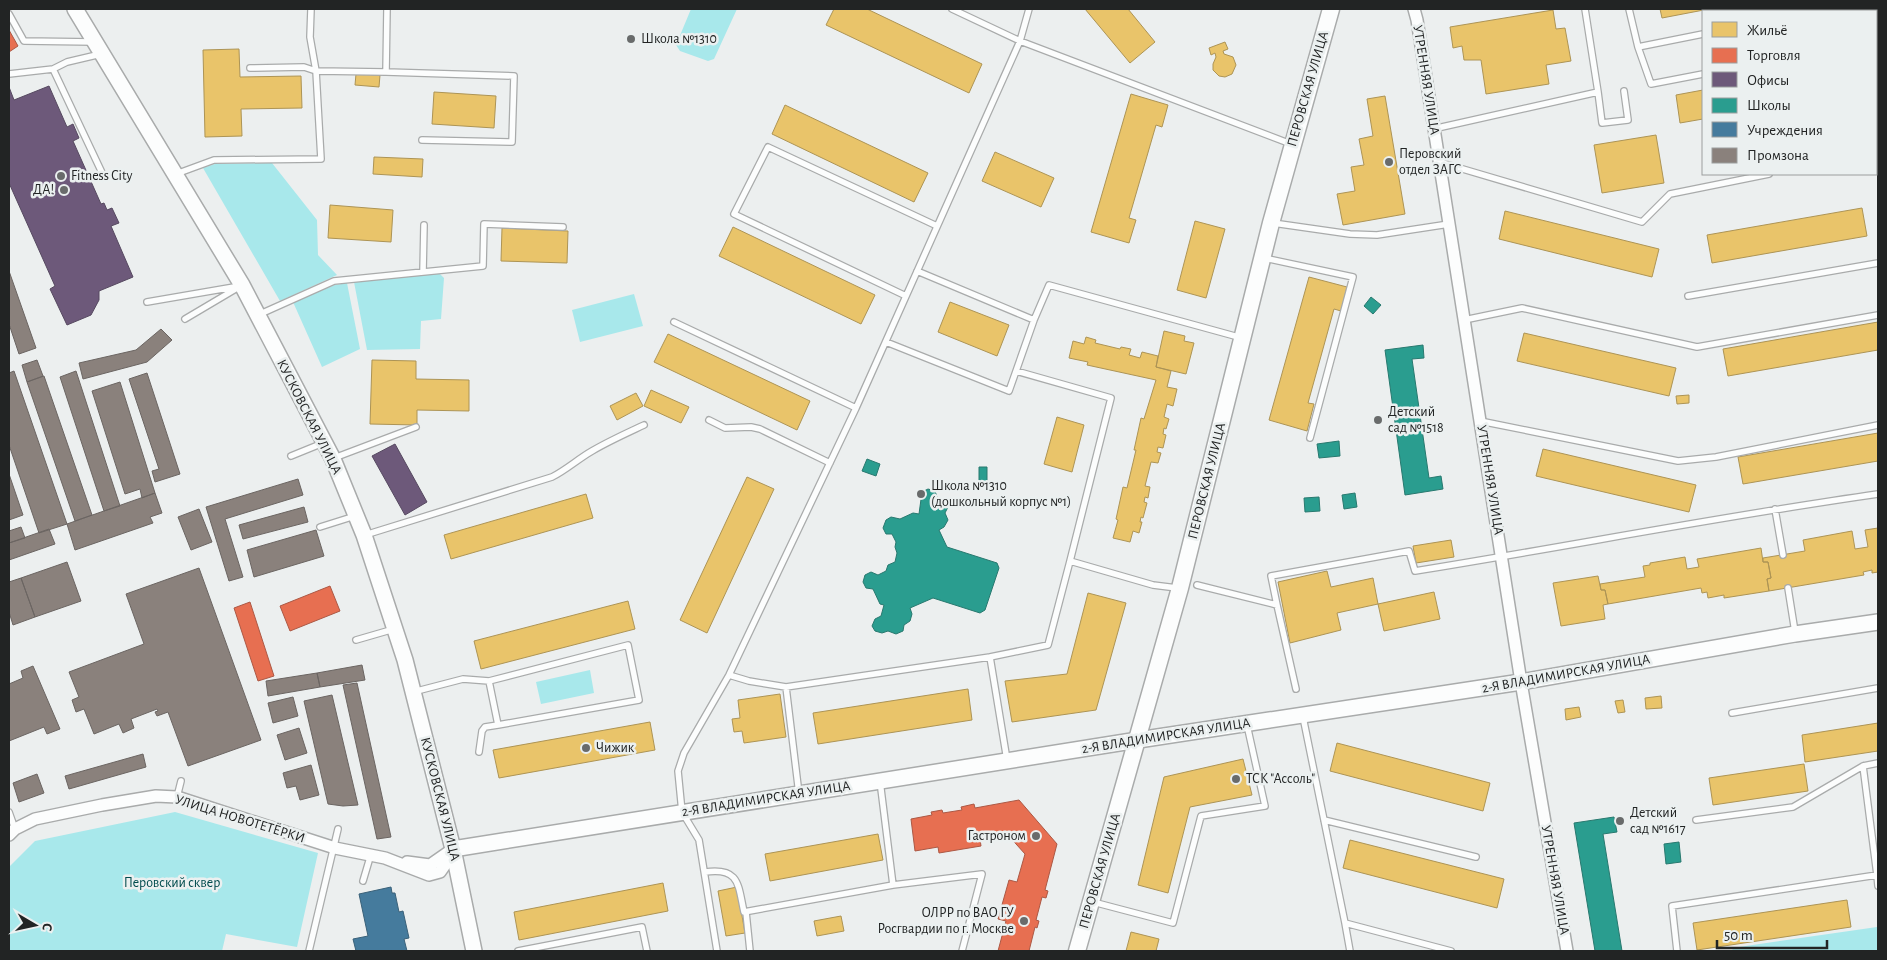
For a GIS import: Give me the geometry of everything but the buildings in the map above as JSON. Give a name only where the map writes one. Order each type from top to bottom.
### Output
[{"type":"main road","name":"ПЕРОВСКАЯ УЛИЦА","points":[[1077,951],[1180,588],[1262,257],[1331,9]]},
{"type":"street","name":"КУСКОВСКАЯ УЛИЦА","points":[[74,9],[242,286],[333,459],[364,535],[413,692],[453,849],[474,951]]},
{"type":"street","name":"УТРЕННЯЯ УЛИЦА","points":[[1414,9],[1521,682],[1567,951]]},
{"type":"street","name":"2-Я ВЛАДИМИРСКАЯ УЛИЦА","points":[[453,849],[1007,760],[1521,682],[1795,634],[1878,622]]},
{"type":"street","name":"УЛИЦА НОВОТЕТЁРКИ","points":[[12,832],[35,819],[156,796],[177,797],[334,848],[385,858],[428,875],[440,872],[453,849]]},
{"type":"lane","points":[[175,175],[214,160],[321,159],[316,71],[310,37],[311,9]]},
{"type":"lane","points":[[386,72],[387,9]]},
{"type":"lane","points":[[952,9],[1020,41],[1292,144]]},
{"type":"lane","points":[[717,951],[700,840],[682,812],[678,771],[684,753],[729,675],[856,408],[1020,41],[1029,9]]},
{"type":"lane","points":[[1585,9],[1602,123],[1628,120],[1624,90]]},
{"type":"lane","points":[[1629,9],[1638,47],[1651,84],[1702,74]]},
{"type":"lane","points":[[1872,10],[1878,10]]},
{"type":"lane","points":[[9,14],[24,41],[98,48]]},
{"type":"lane","points":[[1638,47],[1702,34]]},
{"type":"lane","points":[[9,74],[53,69],[98,48]]},
{"type":"lane","points":[[250,68],[304,67],[316,71],[514,76],[512,142],[422,140]]},
{"type":"lane","points":[[53,69],[104,178]]},
{"type":"lane","points":[[1433,129],[1598,92]]},
{"type":"lane","points":[[906,296],[734,214],[768,147],[937,226]]},
{"type":"lane","points":[[1439,162],[1642,222],[1670,194],[1764,175]]},
{"type":"lane","points":[[1271,223],[1350,234],[1377,234],[1449,224]]},
{"type":"lane","points":[[258,315],[334,281],[483,266],[484,224],[563,227]]},
{"type":"lane","points":[[422,272],[424,225]]},
{"type":"lane","points":[[1262,257],[1353,277],[1310,438]]},
{"type":"lane","points":[[1688,296],[1878,263]]},
{"type":"lane","points":[[917,271],[1034,320]]},
{"type":"lane","points":[[886,342],[1009,391],[1034,320],[1049,285],[1242,339]]},
{"type":"lane","points":[[147,302],[242,286]]},
{"type":"lane","points":[[185,319],[242,286]]},
{"type":"lane","points":[[1464,320],[1522,308],[1697,348],[1878,315]]},
{"type":"lane","points":[[674,322],[856,408]]},
{"type":"lane","points":[[729,675],[749,681],[786,687],[990,657],[1048,645],[1111,398],[1016,371]]},
{"type":"lane","points":[[709,420],[725,428],[751,427],[760,429],[830,463]]},
{"type":"lane","points":[[1480,421],[1678,461],[1716,457],[1878,425]]},
{"type":"lane","points":[[364,535],[552,477],[564,471],[575,461],[592,451],[644,424]]},
{"type":"lane","points":[[333,459],[416,426]]},
{"type":"lane","points":[[291,456],[325,442]]},
{"type":"lane","points":[[1296,689],[1271,576],[1409,551],[1415,570],[1502,557],[1776,509],[1878,494]]},
{"type":"lane","points":[[1776,509],[1783,555]]},
{"type":"lane","points":[[320,527],[355,516]]},
{"type":"lane","points":[[1070,561],[1153,586],[1180,588]]},
{"type":"lane","points":[[1197,585],[1277,605]]},
{"type":"lane","points":[[1788,588],[1795,634]]},
{"type":"lane","points":[[356,640],[394,629]]},
{"type":"lane","points":[[413,692],[463,679],[489,681],[628,645],[640,700],[486,727],[482,731],[479,752]]},
{"type":"lane","points":[[990,657],[1007,760]]},
{"type":"lane","points":[[489,681],[498,725]]},
{"type":"lane","points":[[786,687],[799,794]]},
{"type":"lane","points":[[1732,713],[1878,688]]},
{"type":"lane","points":[[1302,715],[1350,951]]},
{"type":"lane","points":[[1091,901],[1173,923],[1201,816],[1266,806],[1247,723]]},
{"type":"lane","points":[[1696,820],[1793,807],[1863,766],[1878,763]]},
{"type":"lane","points":[[1863,766],[1878,886]]},
{"type":"lane","points":[[177,797],[181,781]]},
{"type":"lane","points":[[880,781],[893,885]]},
{"type":"lane","points":[[9,812],[12,832]]},
{"type":"lane","points":[[1324,820],[1476,857]]},
{"type":"lane","points":[[309,951],[338,829]]},
{"type":"lane","points":[[363,881],[371,854]]},
{"type":"lane","points":[[705,872],[721,871],[733,876],[737,880],[746,912],[750,951]]},
{"type":"lane","points":[[746,912],[893,885],[982,874],[962,951]]},
{"type":"lane","points":[[1678,951],[1672,906],[1877,875]]},
{"type":"lane","points":[[1344,922],[1451,951]]},
{"type":"lane","points":[[518,951],[642,927],[647,951]]},
{"type":"green space","points":[[691,9],[737,9],[714,59],[708,61],[680,51],[676,45]]},
{"type":"green space","points":[[272,163],[317,220],[318,255],[337,275],[280,301],[203,168],[215,164]]},
{"type":"green space","points":[[439,273],[444,278],[441,319],[421,321],[420,349],[367,350],[354,282]]},
{"type":"green space","points":[[347,283],[360,349],[322,367],[293,302],[335,285]]},
{"type":"green space","points":[[634,294],[643,326],[580,342],[572,310]]},
{"type":"green space","points":[[590,670],[594,693],[541,704],[536,682]]},
{"type":"green space","name":"Перовский сквер","points":[[175,812],[318,853],[297,947],[226,934],[222,951],[9,951],[9,867],[35,841]]},
{"type":"green space","points":[[1877,927],[1878,951],[1733,951],[1732,948]]},
{"type":"place","name":"Школа №1310","points":[[631,39]]},
{"type":"place","name":"Перовский отдел ЗАГС","points":[[1389,162]]},
{"type":"place","name":"Fitness City","points":[[61,176]]},
{"type":"place","name":"ДА!","points":[[64,190]]},
{"type":"place","name":"Детский сад №1518","points":[[1378,420]]},
{"type":"place","name":"Школа №1310 (дошкольный корпус №1)","points":[[921,494]]},
{"type":"place","name":"Чижик","points":[[586,748]]},
{"type":"place","name":"ТСК \"Ассоль\"","points":[[1236,779]]},
{"type":"place","name":"Детский сад №1617","points":[[1620,821]]},
{"type":"place","name":"Гастроном","points":[[1036,836]]},
{"type":"place","name":"ОЛРР по ВАО ГУ Росгвардии по г. Москве","points":[[1024,921]]}]
